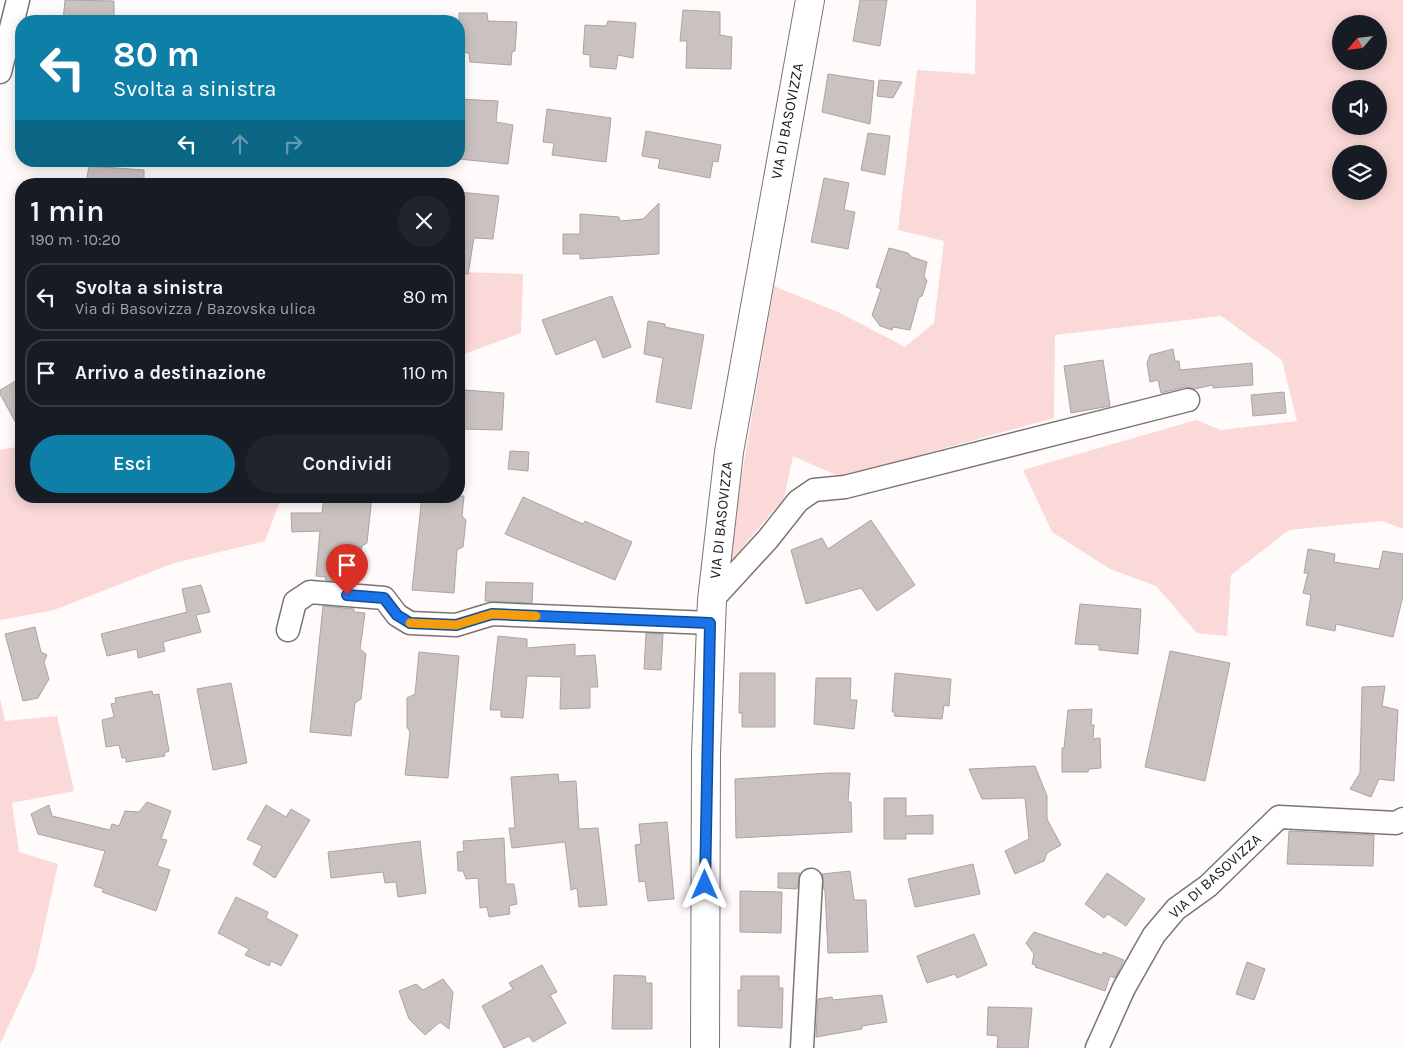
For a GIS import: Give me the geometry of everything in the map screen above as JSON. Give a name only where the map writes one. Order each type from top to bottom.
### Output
[{"type":"main road","name":"VIA DI BASOVIZZA","points":[[706,1048],[706,763],[711,611],[729,452],[810,0]]},
{"type":"street","points":[[0,72],[18,0]]},
{"type":"street","points":[[288,630],[295,602],[310,592],[384,598],[397,615],[410,623],[456,625],[492,614],[711,611],[798,501],[814,490],[845,486],[1188,400]]},
{"type":"street","name":"VIA DI BASOVIZZA","points":[[1097,1048],[1124,988],[1154,935],[1176,909],[1208,886],[1279,817],[1396,824],[1403,819]]},
{"type":"street","points":[[802,1048],[811,880]]},
{"type":"shaded area","points":[[976,0],[1403,0],[1403,529],[1382,521],[1289,530],[1231,575],[1227,636],[1197,633],[1156,586],[1110,569],[1052,532],[1023,470],[1196,420],[1221,430],[1297,421],[1282,360],[1221,316],[1055,335],[1054,418],[840,477],[793,456],[784,498],[730,562],[740,486],[774,286],[840,313],[905,347],[934,323],[944,241],[898,230],[917,70],[975,74]]},
{"type":"shaded area","points":[[465,272],[523,274],[521,333],[465,354]]},
{"type":"shaded area","points":[[15,447],[15,503],[279,503],[265,541],[174,563],[54,610],[0,620],[0,450]]},
{"type":"shaded area","points":[[0,698],[5,721],[57,716],[74,791],[12,803],[19,852],[58,864],[35,969],[0,1044]]},
{"type":"building","points":[[65,0],[114,1],[114,15],[64,15]]},
{"type":"building","points":[[860,0],[887,0],[880,46],[853,41]]},
{"type":"building","points":[[683,10],[720,12],[720,35],[732,37],[731,69],[686,68],[687,41],[680,41]]},
{"type":"building","points":[[459,13],[487,13],[488,21],[517,22],[515,51],[512,52],[511,65],[470,62],[469,53],[465,53],[465,15],[459,15]]},
{"type":"building","points":[[608,21],[636,23],[633,58],[618,55],[616,69],[590,67],[590,55],[583,54],[585,25],[606,26]]},
{"type":"building","points":[[828,74],[874,81],[870,124],[822,112]]},
{"type":"building","points":[[879,80],[902,82],[893,98],[877,96]]},
{"type":"building","points":[[465,99],[498,101],[496,122],[513,125],[508,164],[465,160]]},
{"type":"building","points":[[547,109],[611,118],[606,162],[552,155],[554,143],[543,142]]},
{"type":"building","points":[[646,131],[721,145],[718,162],[713,161],[710,178],[658,168],[660,159],[642,156]]},
{"type":"building","points":[[868,133],[890,136],[885,175],[861,170]]},
{"type":"building","points":[[89,167],[144,170],[144,178],[87,178]]},
{"type":"building","points":[[824,178],[849,183],[844,210],[855,212],[848,249],[811,242]]},
{"type":"building","points":[[465,193],[499,196],[493,239],[474,238],[468,274],[465,274]]},
{"type":"building","points":[[659,203],[659,254],[580,259],[580,254],[563,254],[563,234],[580,234],[580,214],[619,217],[620,221],[643,219]]},
{"type":"building","points":[[889,248],[908,253],[912,257],[927,262],[924,276],[927,281],[922,296],[919,297],[910,330],[893,327],[892,330],[880,326],[872,315],[881,289],[876,287]]},
{"type":"building","points":[[612,296],[631,347],[603,358],[596,339],[556,355],[542,320]]},
{"type":"building","points":[[648,321],[665,324],[665,327],[704,335],[691,409],[656,402],[663,358],[644,354]]},
{"type":"building","points":[[1173,349],[1175,361],[1179,361],[1180,370],[1252,363],[1253,385],[1213,388],[1213,385],[1194,389],[1185,387],[1161,393],[1158,380],[1150,382],[1147,363],[1150,355]]},
{"type":"building","points":[[1103,360],[1110,406],[1071,413],[1064,366]]},
{"type":"building","points":[[15,381],[15,421],[0,394],[0,390]]},
{"type":"building","points":[[465,390],[504,393],[502,430],[465,429]]},
{"type":"building","points":[[1284,392],[1286,413],[1253,416],[1251,395]]},
{"type":"building","points":[[510,451],[529,452],[528,471],[508,469]]},
{"type":"building","points":[[523,497],[583,524],[585,521],[632,542],[615,580],[505,534]]},
{"type":"building","points":[[323,503],[371,503],[367,543],[362,546],[357,583],[325,580],[326,577],[316,576],[320,531],[292,532],[291,513],[322,513]]},
{"type":"building","points":[[421,503],[463,503],[462,516],[466,520],[463,547],[457,550],[454,593],[412,590]]},
{"type":"building","points":[[871,520],[915,585],[877,611],[861,588],[806,604],[791,550],[822,538],[828,549]]},
{"type":"building","points":[[1308,549],[1335,554],[1334,562],[1379,569],[1383,551],[1403,554],[1403,596],[1393,637],[1336,624],[1335,631],[1306,625],[1311,595],[1303,593],[1308,573],[1304,573]]},
{"type":"building","points":[[486,582],[533,583],[532,603],[485,601]]},
{"type":"building","points":[[201,585],[210,612],[196,615],[201,632],[163,642],[165,651],[138,658],[137,649],[107,656],[101,634],[187,612],[182,589]]},
{"type":"building","points":[[1080,604],[1141,609],[1138,654],[1099,650],[1099,645],[1075,644]]},
{"type":"building","points":[[323,606],[354,609],[354,612],[365,613],[360,649],[366,654],[361,699],[355,703],[351,736],[310,732]]},
{"type":"building","points":[[35,627],[41,652],[47,655],[44,662],[49,679],[38,698],[23,701],[5,634]]},
{"type":"building","points":[[646,633],[663,634],[661,670],[644,669]]},
{"type":"building","points":[[498,636],[527,639],[527,648],[575,644],[575,656],[595,655],[598,687],[590,687],[590,708],[560,709],[561,677],[527,676],[523,718],[501,717],[501,710],[490,710]]},
{"type":"building","points":[[1170,651],[1230,663],[1205,781],[1145,767]]},
{"type":"building","points":[[419,652],[459,656],[448,778],[405,775],[410,732],[407,727],[407,698],[415,694]]},
{"type":"building","points":[[740,673],[775,673],[775,727],[742,727],[742,713],[739,713]]},
{"type":"building","points":[[895,673],[951,679],[949,706],[944,705],[942,719],[894,716],[895,712],[892,712]]},
{"type":"building","points":[[816,678],[851,678],[850,700],[857,700],[854,729],[814,724]]},
{"type":"building","points":[[231,683],[247,763],[213,770],[197,689]]},
{"type":"building","points":[[1385,686],[1382,706],[1398,710],[1394,781],[1379,779],[1371,797],[1350,789],[1360,773],[1362,687]]},
{"type":"building","points":[[152,691],[153,695],[159,694],[169,751],[164,753],[165,756],[126,762],[126,758],[122,758],[119,745],[106,747],[102,720],[114,717],[111,704],[116,703],[115,698]]},
{"type":"building","points":[[1092,709],[1091,725],[1094,725],[1093,739],[1100,738],[1101,768],[1089,769],[1088,772],[1062,772],[1062,748],[1064,748],[1068,710]]},
{"type":"building","points":[[1035,766],[1047,796],[1047,819],[1061,845],[1047,853],[1044,861],[1015,874],[1005,851],[1029,839],[1025,798],[982,799],[969,769]]},
{"type":"building","points":[[850,773],[848,802],[851,802],[852,832],[736,838],[735,779]]},
{"type":"building","points":[[558,774],[559,782],[576,781],[579,829],[598,828],[607,905],[579,907],[577,888],[571,890],[565,842],[512,848],[509,828],[515,828],[511,777]]},
{"type":"building","points":[[884,798],[906,798],[906,816],[933,815],[933,834],[906,834],[906,839],[884,839]]},
{"type":"building","points":[[147,802],[171,811],[161,839],[167,840],[157,866],[170,870],[156,911],[102,892],[104,889],[94,886],[105,851],[38,834],[31,814],[49,805],[52,816],[110,830],[112,824],[119,826],[125,811],[139,812]]},
{"type":"building","points":[[266,805],[286,817],[291,809],[310,820],[275,878],[253,864],[262,846],[247,839]]},
{"type":"building","points":[[667,822],[674,899],[648,901],[645,881],[639,882],[635,845],[641,844],[639,824]]},
{"type":"building","points":[[1289,831],[1374,835],[1373,866],[1287,864]]},
{"type":"building","points":[[504,838],[506,884],[514,884],[517,904],[509,906],[510,914],[489,917],[487,907],[480,908],[478,878],[466,879],[463,871],[458,871],[457,852],[464,851],[463,841]]},
{"type":"building","points":[[420,841],[426,893],[398,897],[396,882],[385,883],[383,872],[331,878],[328,852]]},
{"type":"building","points":[[973,864],[980,894],[915,907],[908,879]]},
{"type":"building","points":[[850,871],[854,900],[866,900],[868,952],[828,953],[825,891],[822,874]]},
{"type":"building","points":[[778,873],[800,873],[797,889],[778,888]]},
{"type":"building","points":[[1107,873],[1145,899],[1126,926],[1108,914],[1104,918],[1085,904]]},
{"type":"building","points":[[740,891],[782,892],[781,933],[740,932]]},
{"type":"building","points":[[236,897],[268,912],[266,918],[298,935],[281,966],[271,961],[269,966],[245,955],[249,949],[218,933]]},
{"type":"building","points":[[1034,932],[1102,955],[1103,952],[1124,960],[1115,978],[1110,976],[1105,991],[1035,967],[1036,965],[1032,964],[1034,954],[1026,943]]},
{"type":"building","points":[[974,934],[987,965],[957,978],[955,974],[927,983],[917,956]]},
{"type":"building","points":[[1247,962],[1265,969],[1254,1000],[1236,994]]},
{"type":"building","points":[[542,965],[557,992],[550,995],[566,1023],[533,1042],[529,1036],[504,1048],[482,1006],[513,989],[509,983]]},
{"type":"building","points":[[614,975],[645,976],[646,983],[652,983],[652,1029],[612,1029]]},
{"type":"building","points":[[741,976],[779,976],[779,988],[783,988],[782,1028],[738,1026],[738,990],[741,990]]},
{"type":"building","points":[[443,979],[453,992],[449,1029],[440,1022],[425,1035],[409,1019],[399,991],[416,984],[423,990]]},
{"type":"building","points":[[882,995],[887,1022],[862,1026],[862,1029],[816,1037],[818,999],[832,997],[833,1000]]},
{"type":"building","points":[[988,1007],[1032,1008],[1028,1048],[997,1048],[998,1036],[987,1035]]},
{"type":"slow traffic","points":[[410,623],[456,625],[492,614],[536,616]]},
{"type":"route","points":[[347,595],[384,598],[397,615],[410,623],[456,625],[492,614],[710,623],[705,885]]}]
